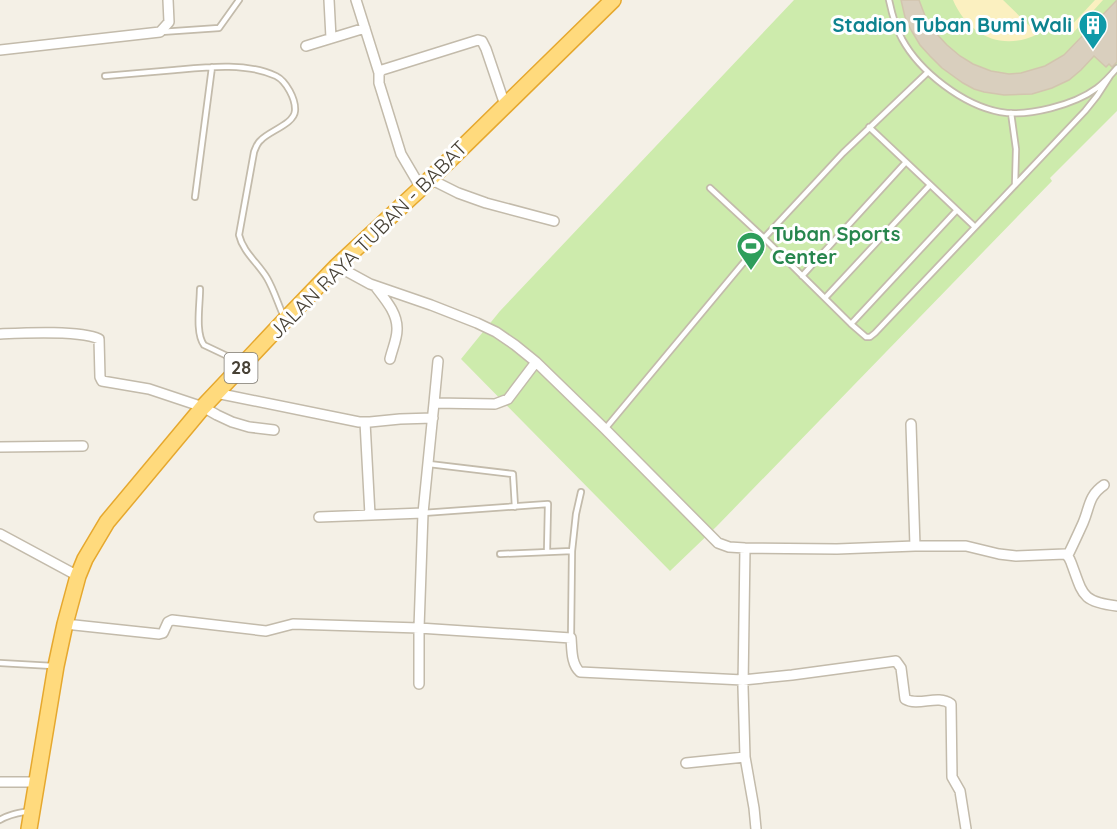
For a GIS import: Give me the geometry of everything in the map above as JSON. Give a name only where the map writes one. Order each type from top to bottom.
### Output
[{"type":"highway","name":"JALAN RAYA TUBAN - BABAT","points":[[29,829],[65,624],[85,559],[107,522],[203,407],[285,320],[613,0]]},
{"type":"street","points":[[0,50],[160,32],[169,22],[168,0]]},
{"type":"street","points":[[329,0],[332,38]]},
{"type":"street","points":[[356,0],[401,154],[426,184],[554,221]]},
{"type":"street","points":[[306,46],[365,28]]},
{"type":"street","points":[[379,73],[382,70],[478,39],[482,41],[486,50],[505,105]]},
{"type":"street","points":[[338,266],[360,280],[431,305],[496,332],[515,345],[537,362],[717,543],[729,547],[745,548],[837,549],[966,546],[1016,556],[1060,553],[1068,555]]},
{"type":"street","points":[[375,286],[393,312],[398,330],[390,359]]},
{"type":"street","points":[[0,334],[63,334],[99,339],[102,381],[149,390],[203,407],[232,422],[274,430]]},
{"type":"street","points":[[419,684],[418,628],[423,513],[438,361]]},
{"type":"street","points":[[434,403],[495,404],[504,401],[537,362]]},
{"type":"street","points":[[216,393],[365,422],[433,418]]},
{"type":"street","points":[[365,422],[370,515]]},
{"type":"street","points":[[911,424],[915,546]]},
{"type":"street","points":[[0,447],[83,446]]},
{"type":"street","points":[[1104,485],[1090,501],[1084,521],[1068,555],[1084,595],[1105,604],[1117,606]]},
{"type":"street","points":[[319,517],[423,513]]},
{"type":"street","points":[[0,534],[78,576]]},
{"type":"street","points":[[745,548],[743,680],[745,757],[756,829]]},
{"type":"street","points":[[65,624],[159,634],[163,633],[168,622],[172,620],[266,631],[293,624],[418,628],[571,638],[574,664],[580,672],[743,680],[896,661],[901,668],[905,699],[911,702],[947,700],[951,704],[952,772],[954,782],[960,791],[966,829]]},
{"type":"street","points":[[686,763],[745,757]]},
{"type":"street","points":[[0,782],[37,782]]},
{"type":"lane","points":[[160,32],[219,28],[240,0]]},
{"type":"lane","points":[[889,0],[902,40],[917,61],[949,88],[989,109],[1011,113],[1039,110],[1062,104],[1092,91],[1117,69]]},
{"type":"lane","points":[[195,197],[212,67]]},
{"type":"lane","points":[[105,76],[227,67],[255,70],[283,81],[295,105],[295,113],[292,119],[257,144],[239,235],[246,251],[267,279],[285,320]]},
{"type":"lane","points":[[605,429],[798,200],[869,127],[928,72]]},
{"type":"lane","points":[[710,188],[868,338],[1089,107],[1110,76]]},
{"type":"lane","points":[[1011,113],[1016,149],[1015,184]]},
{"type":"lane","points":[[869,127],[975,227]]},
{"type":"lane","points":[[802,276],[906,162]]},
{"type":"lane","points":[[825,298],[930,185]]},
{"type":"lane","points":[[851,324],[957,210]]},
{"type":"lane","points":[[200,290],[200,340],[204,345],[244,364]]},
{"type":"lane","points":[[429,464],[513,474],[515,507]]},
{"type":"lane","points":[[571,638],[572,551],[581,492]]},
{"type":"lane","points":[[423,513],[548,504],[547,552]]},
{"type":"lane","points":[[500,554],[572,551]]},
{"type":"lane","points":[[0,663],[56,666]]},
{"type":"lane","points":[[0,820],[15,813],[33,810]]},
{"type":"green space","name":"Tuban Sports Center","points":[[794,0],[1117,0],[1117,111],[717,526],[670,571],[461,359],[500,311]]},
{"type":"sand","points":[[953,0],[1003,0],[1038,34],[1012,41],[988,37],[968,23]]},
{"type":"sand","points":[[1095,0],[1103,0],[1073,33],[1068,29]]},
{"type":"building","name":"Stadion Tuban Bumi Wali","points":[[901,0],[919,0],[933,30],[960,56],[991,71],[1009,74],[1045,66],[1064,55],[1117,0],[1117,62],[1112,67],[1109,64],[1106,67],[1094,56],[1069,80],[1032,94],[1004,95],[984,92],[963,83],[942,68],[920,45],[905,17]]},
{"type":"place","name":"Stadion Tuban Bumi Wali","points":[[1093,50]]},
{"type":"place","name":"Tuban Sports Center","points":[[751,272]]}]
